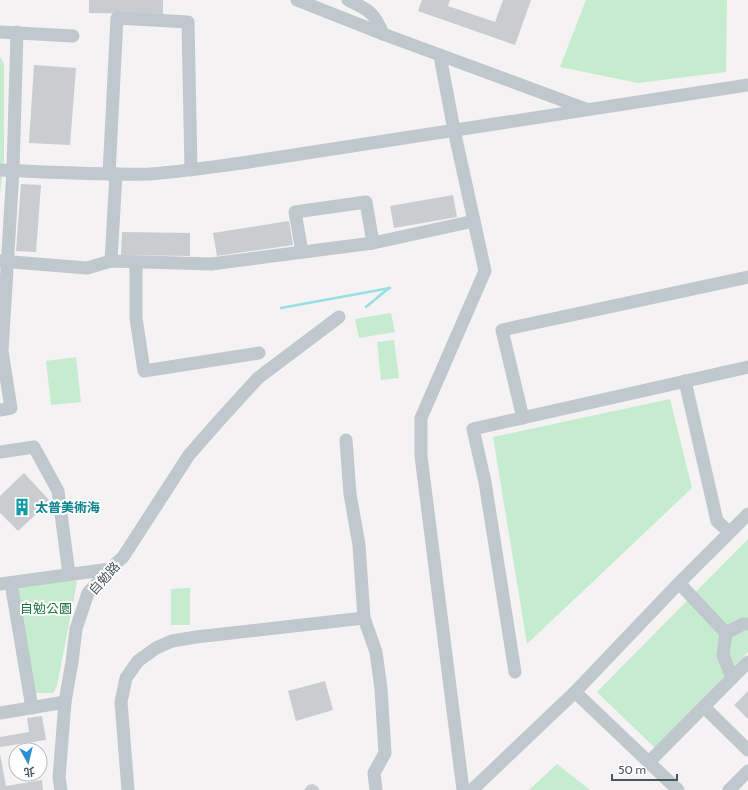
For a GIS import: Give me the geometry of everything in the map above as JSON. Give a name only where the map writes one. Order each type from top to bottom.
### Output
[{"type":"street","points":[[297,0],[440,56],[588,109]]},
{"type":"street","points":[[348,0],[369,10],[383,34]]},
{"type":"street","points":[[111,261],[117,18],[188,22],[191,170]]},
{"type":"street","points":[[0,32],[73,36]]},
{"type":"street","points":[[0,410],[11,408],[2,351],[4,261],[13,170],[17,32]]},
{"type":"street","points":[[440,56],[454,130],[485,271],[422,418],[421,456],[463,790]]},
{"type":"street","points":[[0,170],[113,174],[149,174],[191,170],[748,85]]},
{"type":"street","points":[[302,252],[295,212],[366,202],[373,243]]},
{"type":"street","points":[[4,261],[87,268],[111,261],[211,264],[373,243],[474,221]]},
{"type":"street","points":[[136,262],[136,318],[144,371],[259,353]]},
{"type":"street","points":[[523,418],[502,330],[748,277]]},
{"type":"street","name":"自勉路","points":[[61,790],[59,778],[65,702],[76,629],[88,593],[123,557],[189,455],[258,378],[339,317]]},
{"type":"street","points":[[515,672],[485,482],[473,429],[748,367]]},
{"type":"street","points":[[685,381],[717,521],[729,532]]},
{"type":"street","points":[[346,440],[350,494],[359,545],[364,618],[376,652],[381,688],[385,753],[374,773],[376,790]]},
{"type":"street","points":[[0,452],[34,447],[58,491],[68,574]]},
{"type":"street","points":[[472,790],[575,692],[679,583],[748,514]]},
{"type":"street","points":[[32,708],[6,583],[110,569]]},
{"type":"street","points":[[679,583],[726,633]]},
{"type":"street","points":[[128,790],[121,702],[126,678],[138,661],[156,648],[172,641],[364,618]]},
{"type":"street","points":[[726,633],[743,624],[748,624]]},
{"type":"street","points":[[726,633],[723,655],[732,678]]},
{"type":"street","points":[[649,762],[748,662]]},
{"type":"street","points":[[575,692],[678,790]]},
{"type":"street","points":[[0,713],[65,702]]},
{"type":"street","points":[[704,707],[748,750]]},
{"type":"street","points":[[729,790],[748,771]]},
{"type":"green space","points":[[586,0],[727,0],[726,72],[638,83],[560,67]]},
{"type":"green space","points":[[0,57],[4,63],[4,160],[0,194]]},
{"type":"green space","points":[[391,313],[395,332],[359,338],[355,319]]},
{"type":"green space","points":[[394,340],[399,378],[381,380],[377,342]]},
{"type":"green space","points":[[76,357],[81,402],[51,405],[46,361]]},
{"type":"green space","points":[[670,399],[692,488],[527,644],[493,437]]},
{"type":"green space","points":[[748,539],[748,652],[655,748],[597,692]]},
{"type":"green space","name":"自勉公園","points":[[71,578],[77,582],[57,686],[53,693],[36,693],[17,590],[22,585]]},
{"type":"green space","points":[[190,588],[190,625],[171,625],[171,589]]},
{"type":"green space","points":[[557,764],[590,790],[529,790]]},
{"type":"building","points":[[89,0],[163,0],[163,14],[89,13]]},
{"type":"building","points":[[422,0],[450,0],[448,6],[495,22],[503,0],[531,0],[515,45],[418,11]]},
{"type":"building","points":[[34,65],[76,68],[70,145],[29,143]]},
{"type":"building","points":[[21,184],[41,185],[36,252],[16,251]]},
{"type":"building","points":[[453,195],[457,217],[394,228],[390,206]]},
{"type":"building","points":[[289,221],[293,245],[217,256],[213,233]]},
{"type":"building","points":[[122,232],[190,233],[190,256],[121,255]]},
{"type":"building","name":"太普美術海","points":[[24,473],[50,501],[18,531],[0,513],[0,496]]},
{"type":"building","points":[[325,681],[333,710],[296,721],[288,691]]},
{"type":"building","points":[[748,691],[748,719],[734,705]]},
{"type":"building","points":[[42,716],[46,740],[33,742],[8,742],[8,746],[0,747],[0,737],[29,732],[27,718]]},
{"type":"building","points":[[0,754],[6,786],[30,782],[42,782],[43,790],[0,790]]},
{"type":"building","points":[[313,784],[318,787],[319,790],[304,790],[308,785]]},
{"type":"waterway","points":[[366,307],[389,288]]},
{"type":"waterway","points":[[281,308],[390,288]]},
{"type":"place","name":"太普美術海","points":[[22,507]]}]
